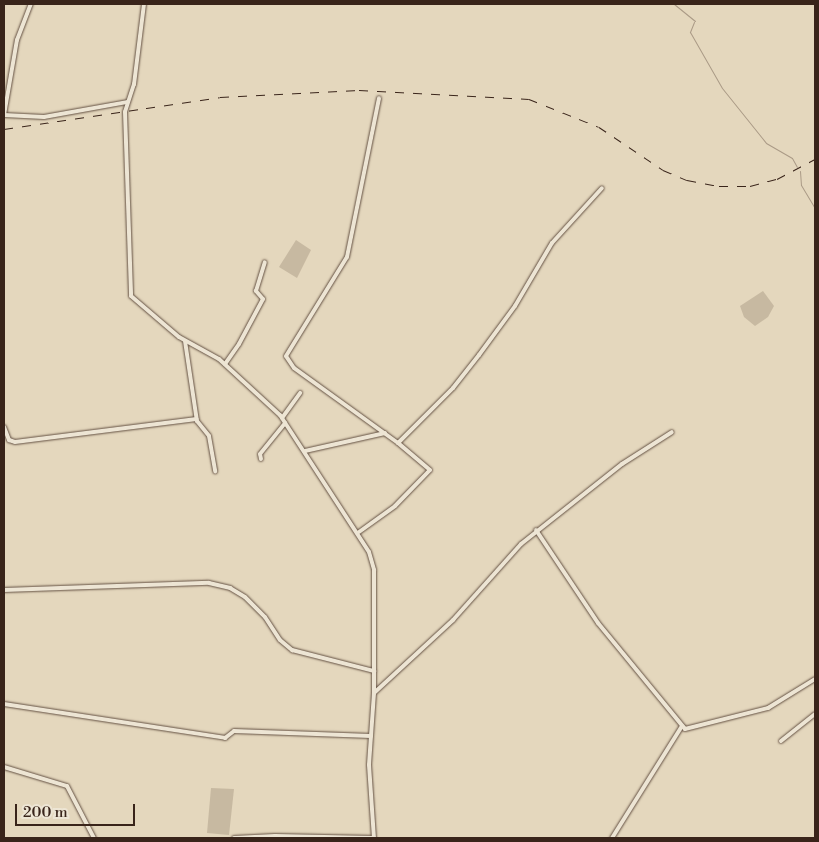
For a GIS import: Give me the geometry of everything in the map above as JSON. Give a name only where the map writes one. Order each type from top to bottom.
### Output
[{"type":"street","points":[[31,4],[16,46],[4,115],[44,117],[127,102]]},
{"type":"street","points":[[144,4],[135,76],[127,102],[125,142],[131,296],[152,316],[186,341],[225,364],[282,418],[359,532],[369,552],[374,570],[374,693],[369,765],[374,838],[275,836],[234,838]]},
{"type":"street","points":[[359,532],[395,506],[430,470],[398,443],[286,359],[347,257],[379,98]]},
{"type":"street","points":[[398,443],[453,388],[515,306],[552,243],[602,188]]},
{"type":"street","points":[[225,364],[239,344],[263,299],[256,291],[265,262]]},
{"type":"street","points":[[186,341],[197,419],[209,436],[215,471]]},
{"type":"street","points":[[282,418],[300,393]]},
{"type":"street","points":[[4,427],[9,440],[15,442],[197,419]]},
{"type":"street","points":[[261,459],[264,447],[285,423]]},
{"type":"street","points":[[374,693],[453,620],[505,558],[536,530],[622,464],[672,432]]},
{"type":"street","points":[[305,451],[385,433]]},
{"type":"street","points":[[536,530],[598,623],[682,726],[688,729],[768,708],[815,679]]},
{"type":"street","points":[[4,590],[209,583],[230,588],[245,597],[265,617],[280,640],[292,650],[374,671]]},
{"type":"street","points":[[4,704],[225,738],[234,731],[371,736]]},
{"type":"street","points":[[781,741],[815,714]]},
{"type":"street","points":[[612,838],[682,726]]},
{"type":"street","points":[[4,767],[67,786],[94,838]]},
{"type":"shaded area","points":[[296,240],[311,250],[297,278],[279,267]]},
{"type":"shaded area","points":[[763,291],[774,306],[768,317],[755,326],[744,317],[740,306]]},
{"type":"shaded area","points":[[211,788],[234,789],[229,835],[207,833]]},
{"type":"waterway","points":[[674,4],[695,21]]},
{"type":"waterway","points":[[694,22],[690,32],[722,88],[766,143],[792,158],[797,167]]},
{"type":"waterway","points":[[800,171],[801,185],[815,208]]},
{"type":"railway","points":[[4,129],[220,97],[359,90],[529,99],[599,127],[663,170],[687,180],[719,186],[750,186],[777,179],[815,159]]}]
